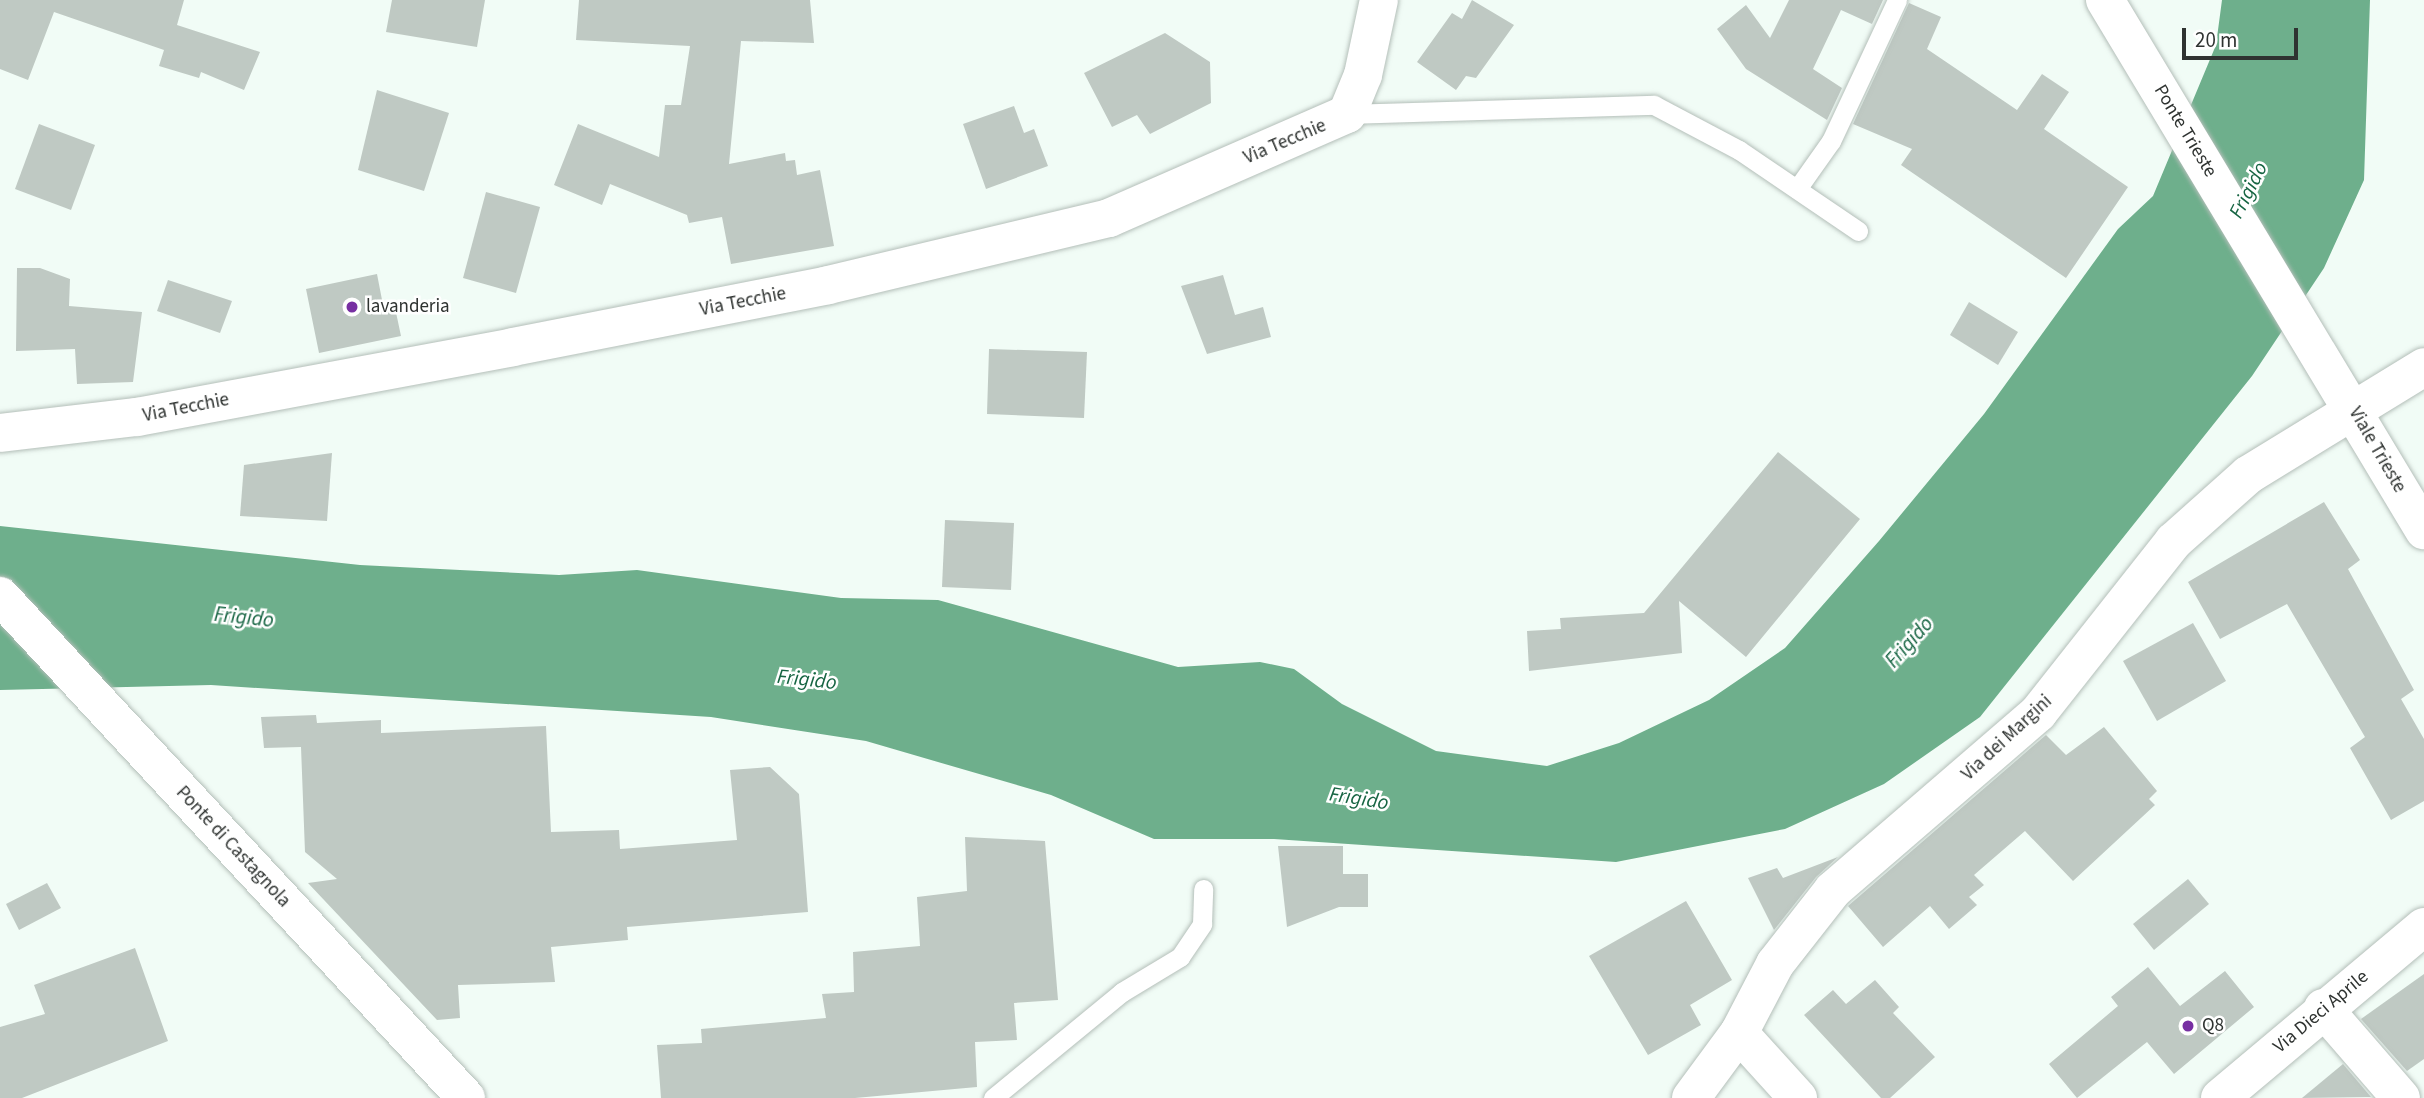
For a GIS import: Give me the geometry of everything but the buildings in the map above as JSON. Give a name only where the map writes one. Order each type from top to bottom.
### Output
[{"type":"street","name":"Via Tecchie","points":[[0,433],[136,418],[1018,242],[1109,218],[1347,114],[1363,75],[1379,0]]},
{"type":"street","name":"Ponte Trieste","points":[[2105,0],[2331,370]]},
{"type":"street","name":"Via dei Margini","points":[[1691,1098],[1739,1033],[1775,964],[1833,890],[2038,713],[2174,541],[2248,475],[2355,412],[2424,367]]},
{"type":"street","name":"Viale Trieste","points":[[2331,370],[2424,530]]},
{"type":"street","name":"Ponte di Castagnola","points":[[0,596],[466,1098]]},
{"type":"street","name":"Via Dieci Aprile","points":[[2220,1098],[2323,1008],[2424,927]]},
{"type":"street","points":[[2323,1008],[2401,1098]]},
{"type":"street","points":[[1739,1033],[1798,1098]]},
{"type":"lane","points":[[1797,189],[1831,141],[1897,0]]},
{"type":"lane","points":[[1347,114],[1654,105],[1797,189],[1858,231]]},
{"type":"lane","points":[[993,1098],[1122,992],[1180,957],[1202,924],[1203,888]]},
{"type":"water","name":"Frigido","points":[[2222,0],[2370,0],[2364,180],[2324,268],[2252,376],[1980,717],[1884,784],[1785,829],[1616,862],[1274,839],[1154,839],[1051,795],[866,741],[711,717],[211,685],[0,690],[0,526],[360,565],[559,575],[637,570],[841,598],[938,600],[1178,667],[1260,662],[1294,669],[1342,704],[1436,751],[1547,766],[1619,743],[1709,700],[1785,648],[1879,541],[1984,414],[2118,229],[2153,196],[2216,45]]},
{"type":"place","name":"lavanderia","points":[[352,307]]},
{"type":"place","name":"Q8","points":[[2188,1026]]}]
